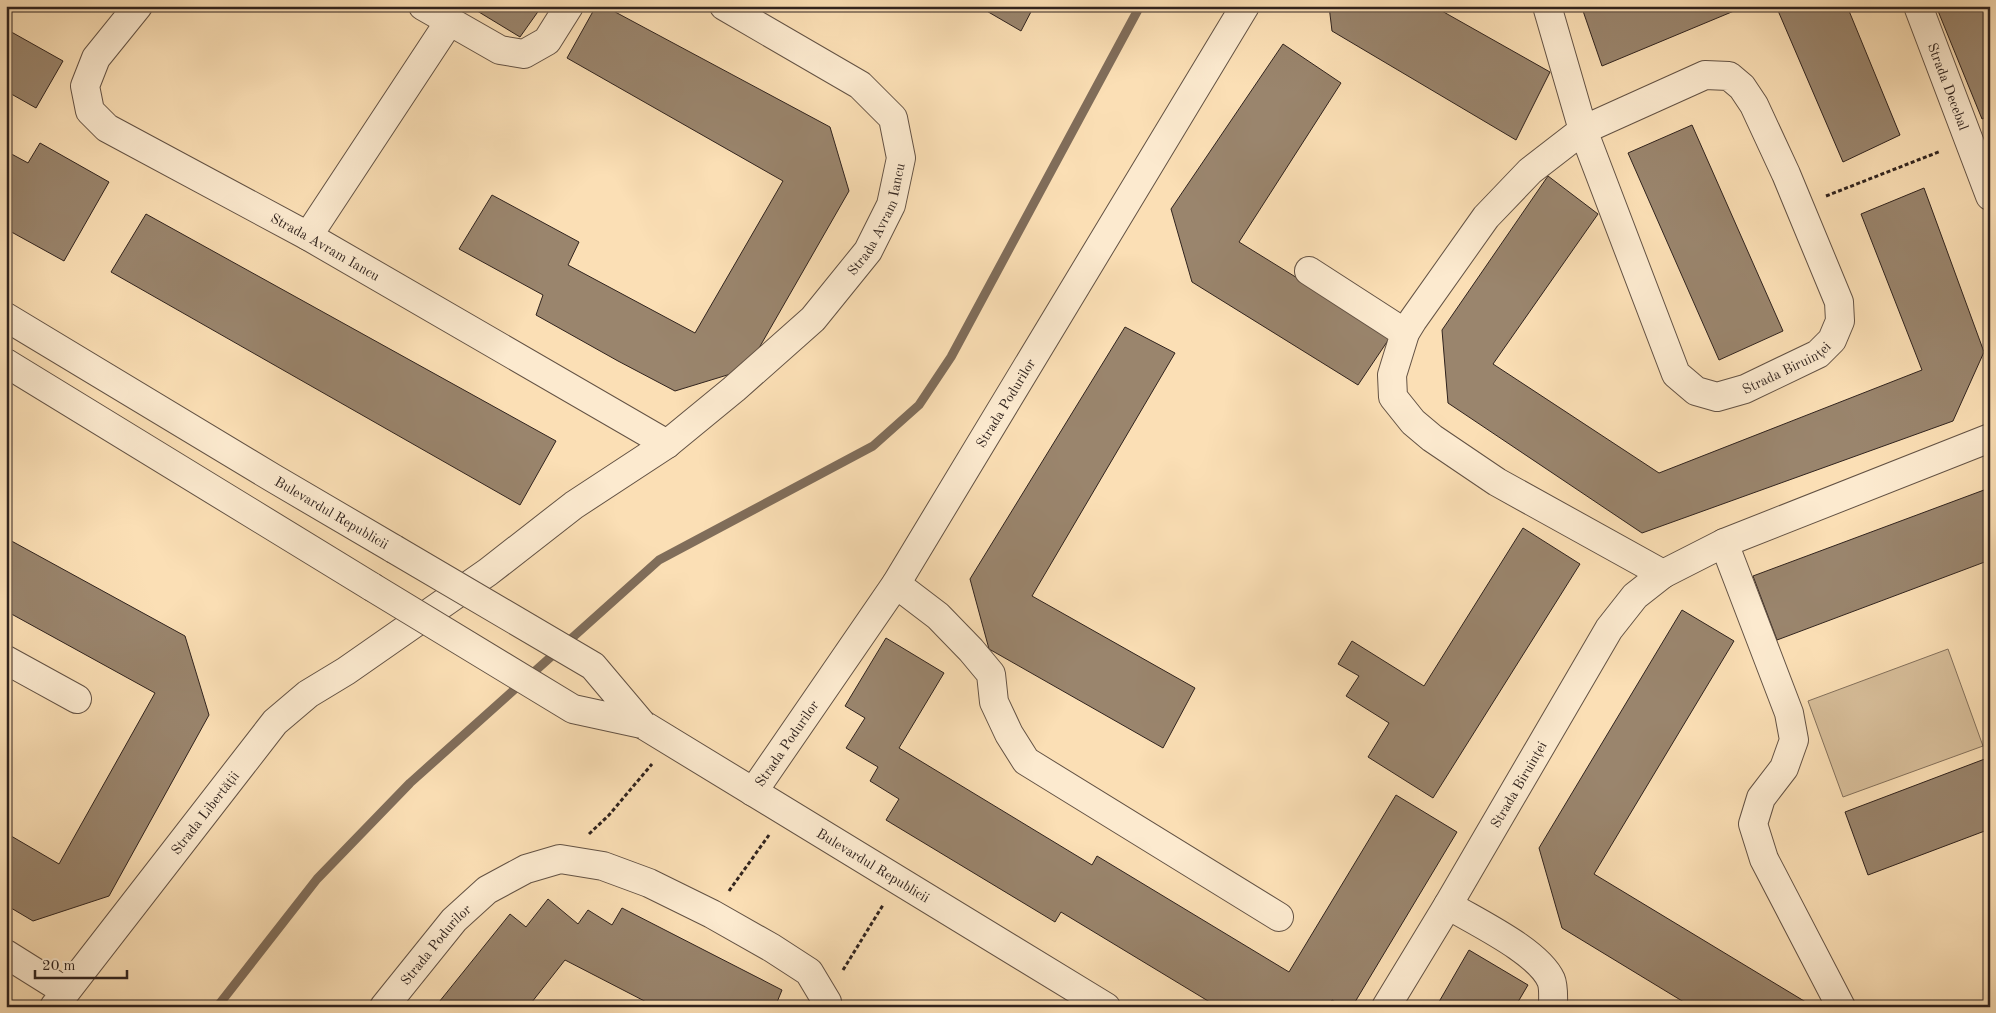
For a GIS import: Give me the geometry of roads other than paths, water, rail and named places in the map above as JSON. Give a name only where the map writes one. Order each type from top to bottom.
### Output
[{"type":"street","name":"Strada Avram Iancu","points":[[138,6],[96,58],[85,86],[90,111],[107,128],[308,236],[667,444]]},
{"type":"street","points":[[422,6],[500,50],[524,54],[547,41],[569,6]]},
{"type":"street","name":"Strada Avram Iancu","points":[[488,572],[574,505],[667,444],[734,389],[813,319],[868,251],[892,205],[901,158],[893,118],[860,85],[724,6]]},
{"type":"street","name":"Strada Podurilor","points":[[753,792],[896,584],[1245,6]]},
{"type":"street","points":[[1547,6],[1583,130]]},
{"type":"street","name":"Strada Decebal","points":[[1918,6],[1990,196]]},
{"type":"street","points":[[308,236],[449,22]]},
{"type":"street","name":"Strada Biruinței","points":[[1583,130],[1676,374],[1696,391],[1717,397],[1745,389],[1818,354],[1832,340],[1840,321],[1839,302],[1754,105],[1742,87],[1729,76],[1705,75],[1583,130],[1530,171],[1486,217],[1405,333],[1392,375],[1393,397],[1413,422],[1432,438],[1497,482],[1664,574]]},
{"type":"street","points":[[1309,271],[1405,333]]},
{"type":"street","name":"Bulevardul Republicii","points":[[6,317],[273,478],[593,666],[642,724]]},
{"type":"street","name":"Bulevardul Republicii","points":[[6,363],[573,709],[642,724],[1106,1007]]},
{"type":"street","name":"Strada Biruinței","points":[[1386,1007],[1448,905],[1609,629],[1635,596],[1664,574],[1724,543],[1990,438]]},
{"type":"street","points":[[1724,543],[1789,713],[1794,740],[1784,768],[1760,798],[1753,824],[1764,860],[1841,1007]]},
{"type":"street","name":"Strada Libertății","points":[[59,999],[275,722],[308,694],[346,671],[488,572]]},
{"type":"street","points":[[896,584],[938,616],[971,650],[990,674],[994,702],[1009,734],[1026,761],[1279,917]]},
{"type":"street","points":[[6,660],[77,699]]},
{"type":"street","name":"Strada Podurilor","points":[[384,1007],[454,920],[487,890],[526,869],[560,859],[602,866],[649,884],[712,914],[772,948],[809,972],[827,1002],[828,1007]]},
{"type":"street","points":[[1448,905],[1523,950],[1543,967],[1552,982],[1553,1007]]},
{"type":"street","points":[[6,954],[59,999]]},
{"type":"waterway","points":[[217,1007],[317,879],[410,783],[659,560],[873,446],[919,405],[951,357],[1140,6]]}]
